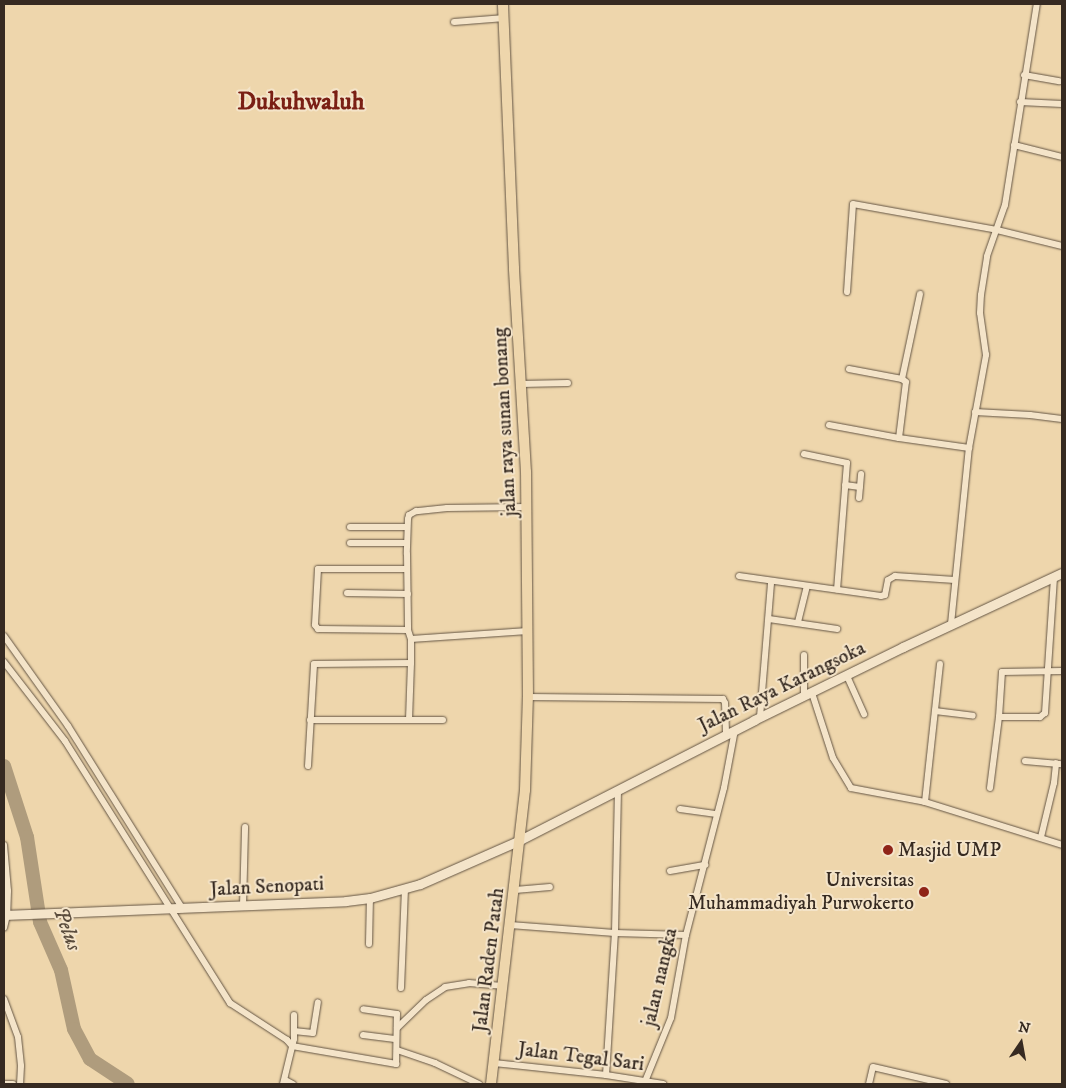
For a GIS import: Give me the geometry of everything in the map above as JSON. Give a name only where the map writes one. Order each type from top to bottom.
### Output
[{"type":"main road","name":"jalan raya sunan bonang","points":[[503,4],[527,507],[528,697],[526,790],[520,840]]},
{"type":"main road","name":"Jalan Raya Karangsoka","points":[[520,840],[760,717],[951,624],[1058,575]]},
{"type":"main road","name":"Jalan Senopati","points":[[6,915],[243,906],[370,898],[447,873],[520,840]]},
{"type":"main road","name":"Jalan Raden Patah","points":[[491,1084],[520,840]]},
{"type":"street","points":[[951,624],[969,448],[987,350],[980,314],[981,295],[987,256],[1005,206],[1024,75],[1037,4]]},
{"type":"street","points":[[454,22],[505,18]]},
{"type":"street","points":[[1024,75],[1059,81]]},
{"type":"street","points":[[1020,102],[1062,104]]},
{"type":"street","points":[[1014,145],[1062,157]]},
{"type":"street","points":[[847,292],[853,204],[997,230],[1062,246]]},
{"type":"street","points":[[902,379],[920,294]]},
{"type":"street","points":[[849,369],[902,379],[906,382],[899,438]]},
{"type":"street","points":[[520,384],[568,383]]},
{"type":"street","points":[[975,412],[1030,414],[1062,419]]},
{"type":"street","points":[[829,425],[969,448]]},
{"type":"street","points":[[804,454],[847,463],[837,590]]},
{"type":"street","points":[[859,498],[860,474]]},
{"type":"street","points":[[845,485],[860,487]]},
{"type":"street","points":[[409,720],[411,639],[408,630],[407,527],[409,515],[420,510],[527,507]]},
{"type":"street","points":[[350,528],[407,527]]},
{"type":"street","points":[[350,543],[407,543]]},
{"type":"street","points":[[408,569],[318,569],[315,625],[318,629],[408,630]]},
{"type":"street","points":[[999,716],[1043,716],[1045,713],[1047,671],[1058,575]]},
{"type":"street","points":[[739,576],[881,596],[885,594],[888,580],[895,576],[955,580]]},
{"type":"street","points":[[760,717],[771,582]]},
{"type":"street","points":[[798,622],[807,586]]},
{"type":"street","points":[[348,593],[408,594]]},
{"type":"street","points":[[768,618],[837,630]]},
{"type":"street","points":[[411,639],[528,631]]},
{"type":"street","points":[[4,636],[68,726],[230,1003],[288,1040],[292,1046],[396,1064],[397,1014],[363,1009]]},
{"type":"street","points":[[804,655],[808,695],[833,758],[851,788],[925,802],[1062,845]]},
{"type":"street","points":[[4,662],[65,741],[176,909]]},
{"type":"street","points":[[308,766],[313,666],[315,663],[411,663]]},
{"type":"street","points":[[925,802],[940,664]]},
{"type":"street","points":[[990,788],[999,716],[1002,672],[1062,671]]},
{"type":"street","points":[[847,676],[864,714]]},
{"type":"street","points":[[528,697],[723,699],[725,703],[726,734]]},
{"type":"street","points":[[935,711],[973,716]]},
{"type":"street","points":[[310,720],[443,720]]},
{"type":"street","name":"jalan nangka","points":[[645,1082],[671,1018],[686,935],[730,766],[736,730]]},
{"type":"street","points":[[1025,761],[1053,763],[1054,783],[1041,838]]},
{"type":"street","points":[[606,1075],[615,933],[618,790]]},
{"type":"street","points":[[680,809],[716,814]]},
{"type":"street","points":[[243,906],[245,827]]},
{"type":"street","points":[[4,845],[6,915],[4,928]]},
{"type":"street","points":[[670,871],[705,865]]},
{"type":"street","points":[[515,890],[550,887]]},
{"type":"street","points":[[401,988],[405,888]]},
{"type":"street","points":[[369,944],[370,898]]},
{"type":"street","points":[[510,925],[615,933],[686,935]]},
{"type":"street","points":[[397,1028],[426,1000],[445,987],[468,983],[502,986]]},
{"type":"street","points":[[4,999],[18,1038],[21,1066],[20,1084]]},
{"type":"street","points":[[294,1035],[313,1033],[318,1002]]},
{"type":"street","points":[[293,1084],[284,1082],[294,1035],[294,1014]]},
{"type":"street","points":[[363,1034],[395,1039]]},
{"type":"street","points":[[397,1050],[435,1062],[479,1084]]},
{"type":"street","name":"Jalan Tegal Sari","points":[[494,1063],[606,1075],[663,1084]]},
{"type":"street","points":[[869,1084],[872,1068],[946,1084]]},
{"type":"street","points":[[4,1084],[13,1084]]},
{"type":"waterway","name":"Pelus","points":[[4,766],[27,837],[40,922],[61,970],[74,1029],[90,1059],[128,1084]]},
{"type":"place","name":"Masjid UMP","points":[[888,850]]},
{"type":"place","name":"Universitas Muhammadiyah Purwokerto","points":[[924,892]]},
{"type":"district","name":"Dukuhwaluh","points":[[301,102]]}]
